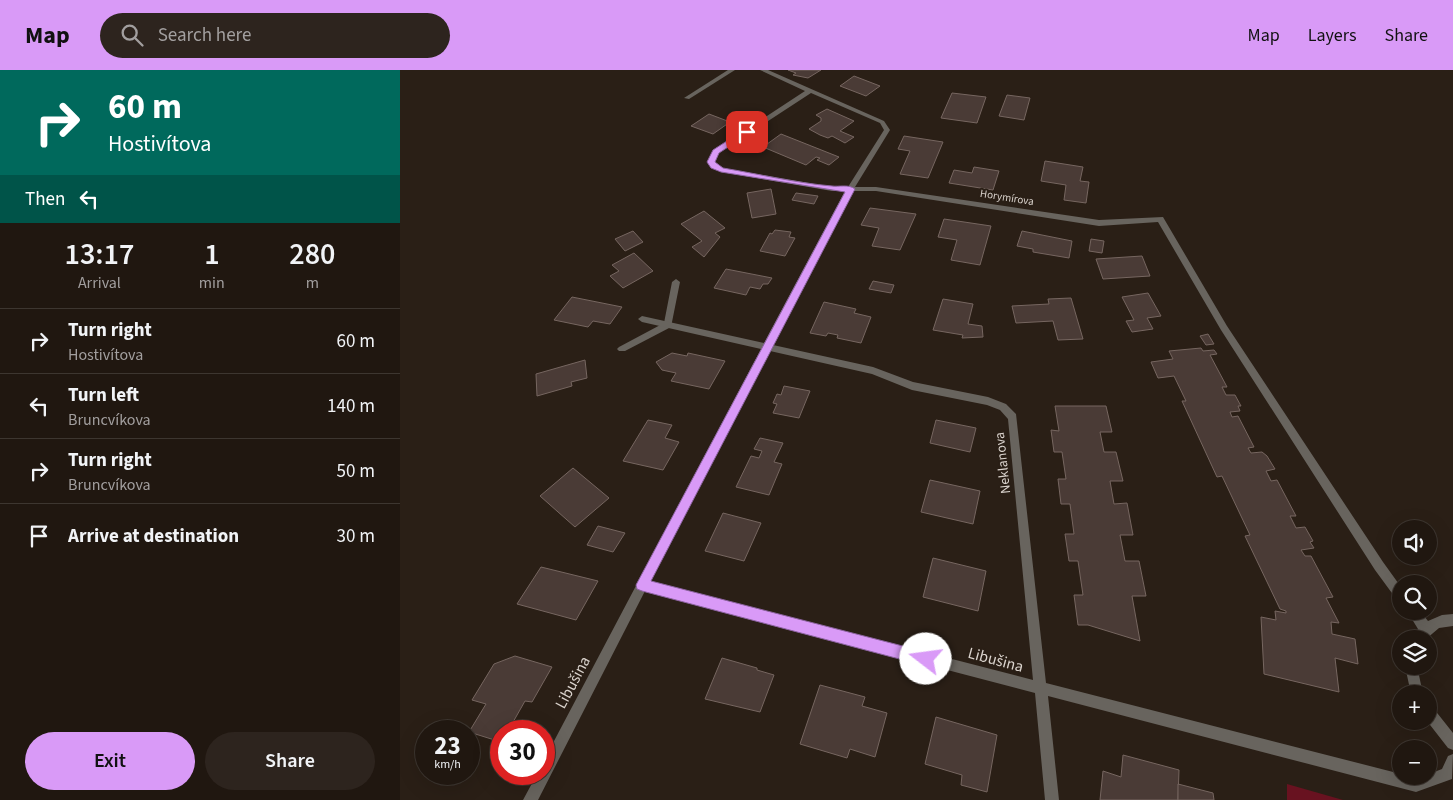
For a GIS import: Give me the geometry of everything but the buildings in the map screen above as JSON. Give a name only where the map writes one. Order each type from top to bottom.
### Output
[{"type":"street","points":[[686,98],[732,70]]},
{"type":"street","points":[[642,585],[850,189],[887,130],[882,122],[872,117],[763,70]]},
{"type":"street","name":"Horymírova","points":[[809,91],[716,152],[711,162],[721,170],[832,189],[876,189],[1099,223],[1160,219],[1224,328],[1392,584]]},
{"type":"street","points":[[622,349],[668,325],[676,282]]},
{"type":"street","name":"Neklanova","points":[[642,319],[873,371],[912,386],[988,401],[1003,407],[1013,417],[1052,800]]},
{"type":"street","name":"Libušina","points":[[555,753],[642,585],[1416,784],[1447,774],[1453,761]]},
{"type":"street","points":[[1428,630],[1445,620],[1453,620]]},
{"type":"street","points":[[1437,724],[1453,743]]},
{"type":"street","name":"Libušina","points":[[530,800],[538,785]]},
{"type":"shaded area","points":[[1287,784],[1343,800],[1287,800]]},
{"type":"route","points":[[747,132],[716,152],[711,162],[714,166],[721,170],[782,181],[832,189],[850,189],[642,585],[926,659]]}]
